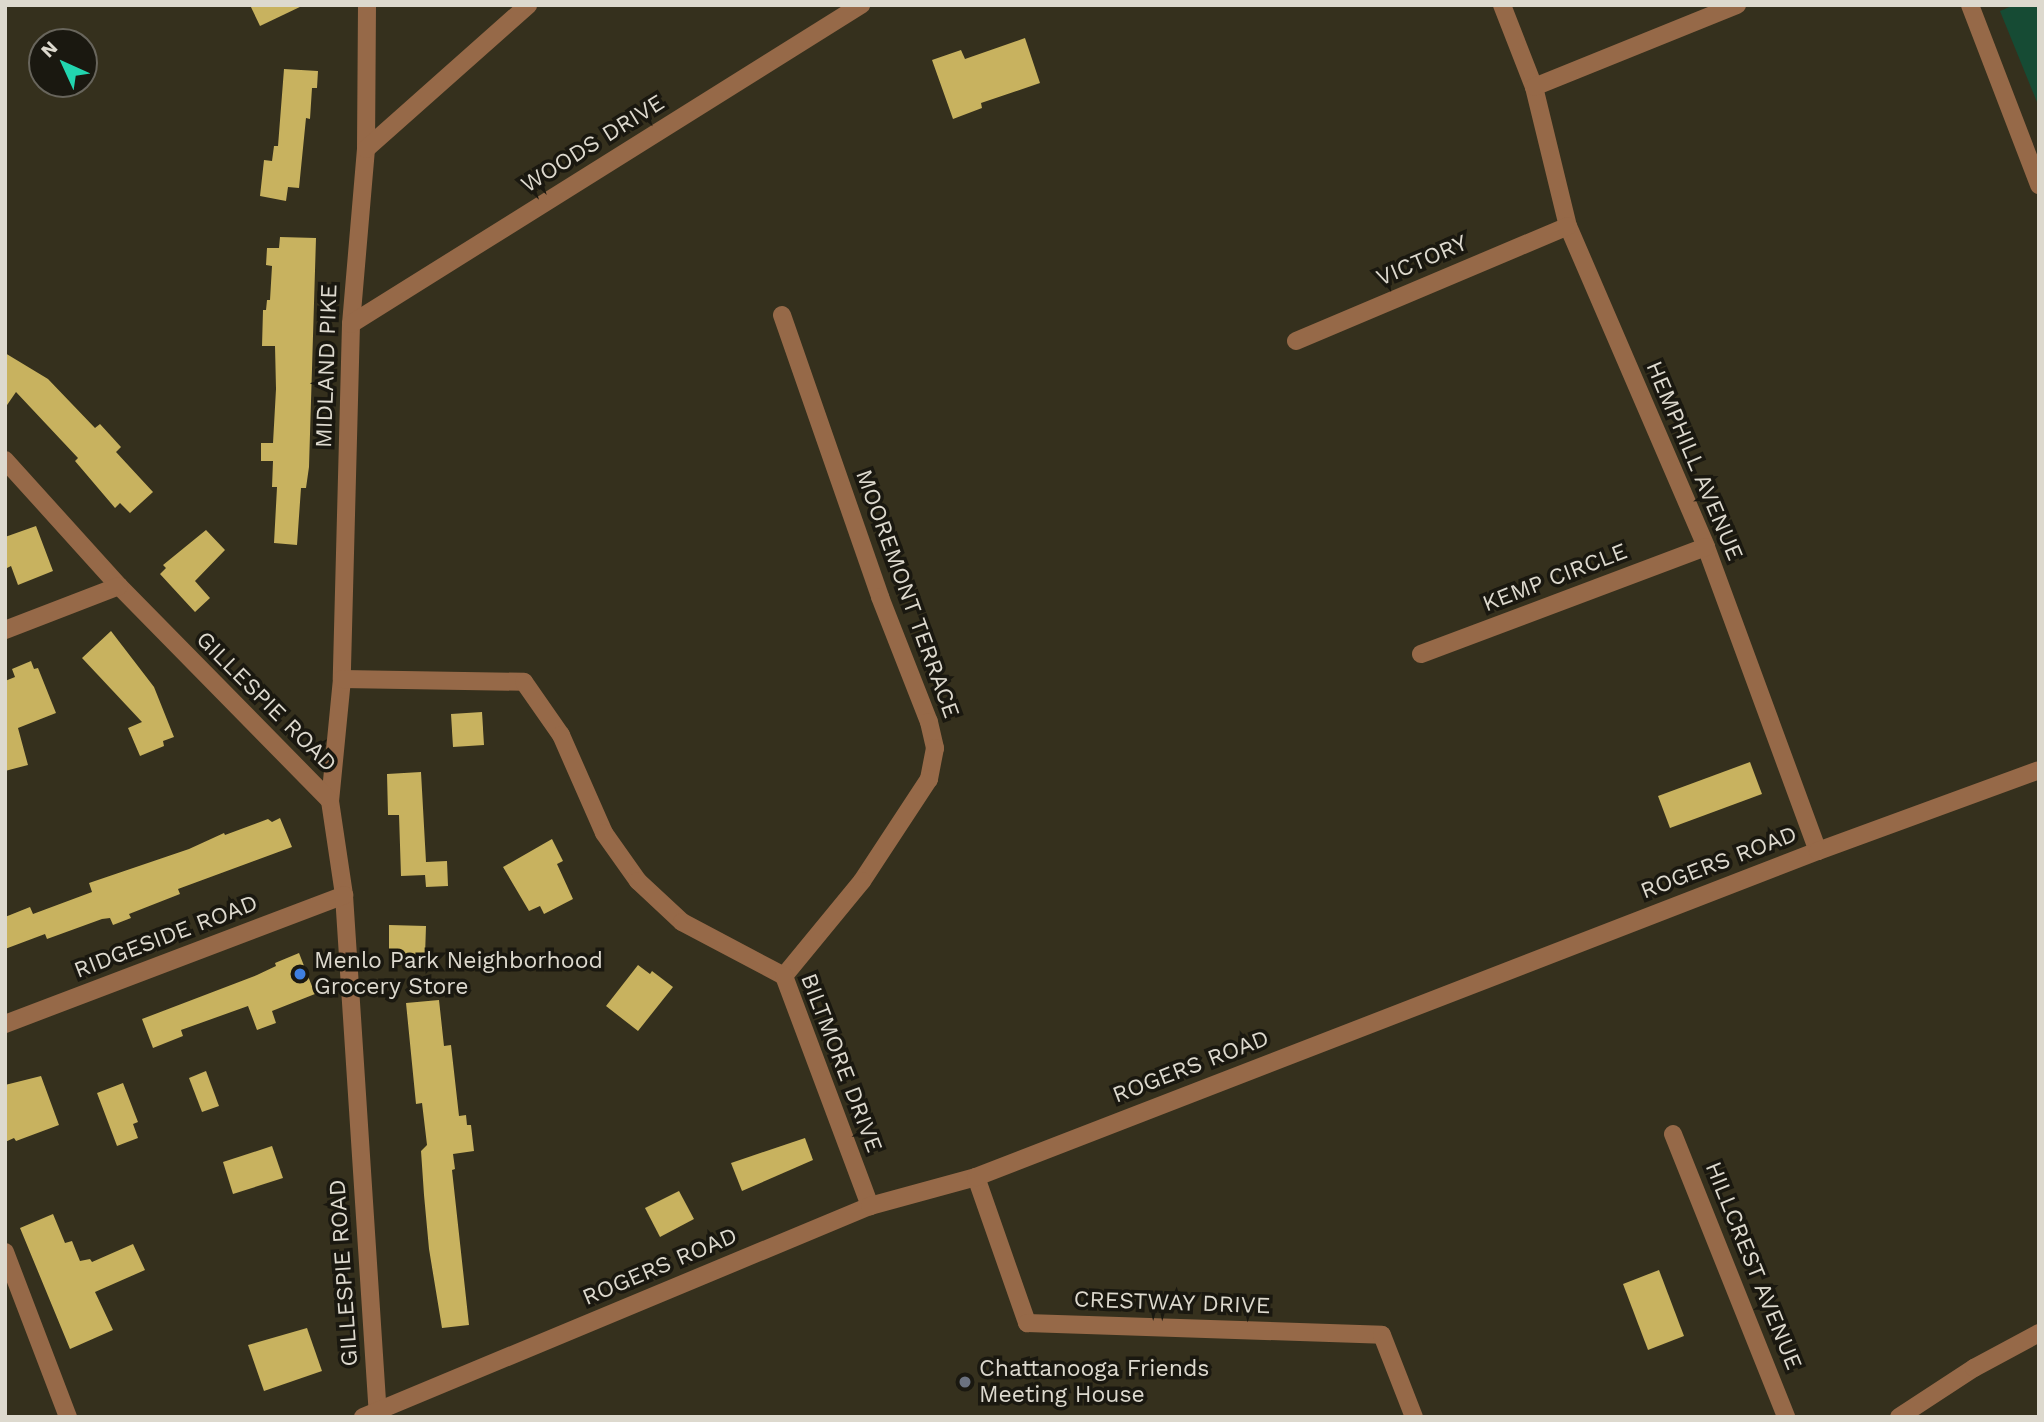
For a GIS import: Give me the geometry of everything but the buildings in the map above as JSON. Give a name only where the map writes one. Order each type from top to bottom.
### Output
[{"type":"street","name":"MIDLAND PIKE","points":[[330,801],[342,679],[351,324],[366,149],[367,5]]},
{"type":"street","points":[[366,149],[528,5]]},
{"type":"street","name":"WOODS DRIVE","points":[[351,324],[860,5]]},
{"type":"street","name":"HEMPHILL AVENUE","points":[[1502,5],[1534,87],[1568,226],[1706,547],[1818,851]]},
{"type":"street","points":[[1534,87],[1737,5]]},
{"type":"street","points":[[1970,5],[2039,185]]},
{"type":"street","name":"VICTORY","points":[[1296,341],[1568,226]]},
{"type":"street","name":"MOOREMONT TERRACE","points":[[782,315],[880,597],[929,722],[935,748],[929,779],[862,881],[785,976]]},
{"type":"street","name":"GILLESPIE ROAD","points":[[5,460],[119,586],[330,801],[344,895],[373,1415]]},
{"type":"street","name":"KEMP CIRCLE","points":[[1421,654],[1706,547]]},
{"type":"street","points":[[5,630],[119,586]]},
{"type":"street","name":"BILTMORE DRIVE","points":[[342,679],[524,682],[561,735],[604,833],[638,881],[682,922],[785,976],[870,1206]]},
{"type":"street","name":"ROGERS ROAD","points":[[373,1415],[870,1206],[976,1177],[1818,851],[2039,770]]},
{"type":"street","name":"RIDGESIDE ROAD","points":[[5,1024],[344,895]]},
{"type":"street","name":"HILLCREST AVENUE","points":[[1673,1134],[1786,1417]]},
{"type":"street","name":"CRESTWAY DRIVE","points":[[976,1177],[1027,1323],[1382,1335],[1414,1417]]},
{"type":"street","points":[[5,1252],[68,1417]]},
{"type":"street","points":[[1899,1417],[1974,1368],[2039,1333]]},
{"type":"green space","points":[[2014,5],[2039,5],[2039,107],[2000,11]]},
{"type":"place","name":"Menlo Park Neighborhood Grocery Store","points":[[300,974]]},
{"type":"place","name":"Chattanooga Friends Meeting House","points":[[965,1382]]}]
